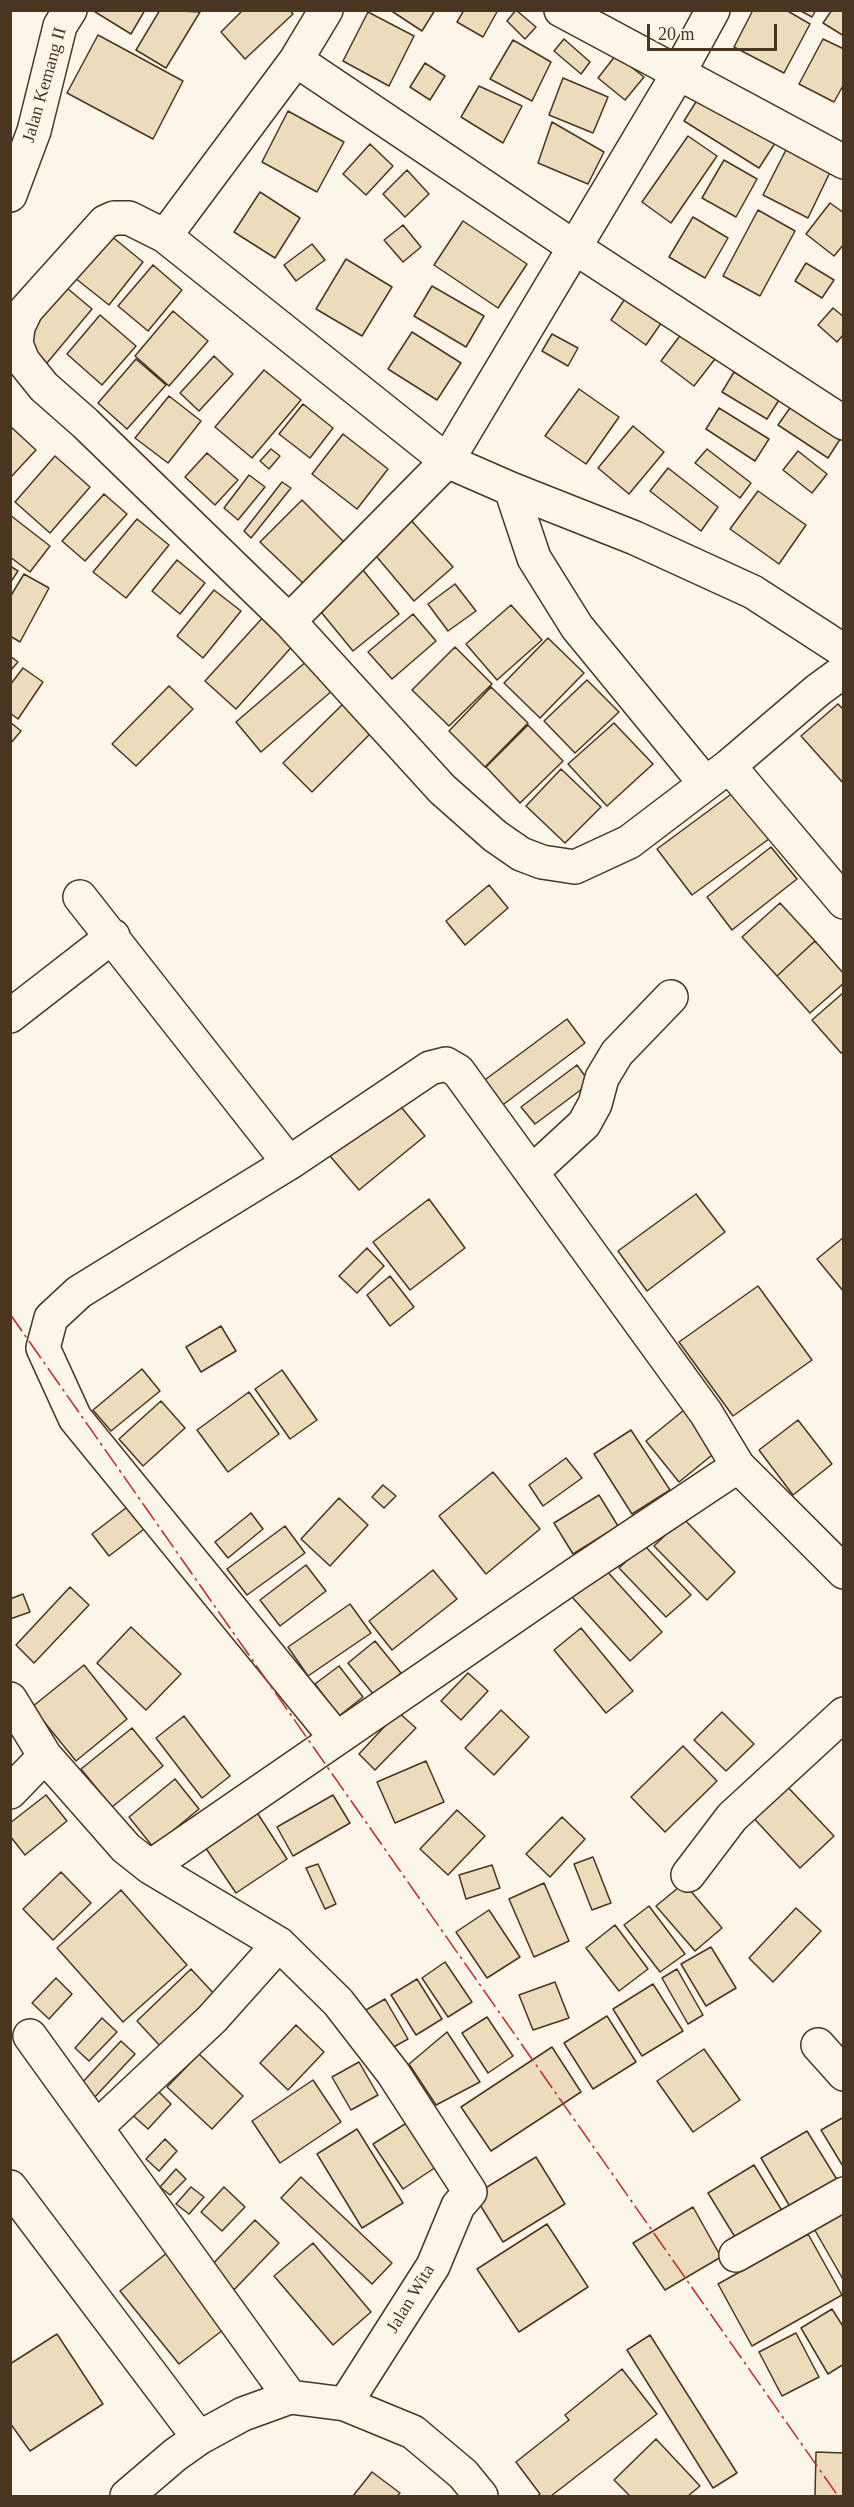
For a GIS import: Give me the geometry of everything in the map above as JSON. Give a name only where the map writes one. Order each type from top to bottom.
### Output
[{"type":"street","points":[[165,236],[296,60],[326,10]]},
{"type":"street","points":[[561,10],[843,162]]},
{"type":"street","points":[[289,621],[447,460],[678,74],[713,10]]},
{"type":"street","name":"Jalan Kemang II","points":[[10,195],[34,131],[57,16]]},
{"type":"street","points":[[296,60],[574,247],[843,423]]},
{"type":"street","points":[[843,651],[753,592],[635,538],[511,489],[447,460],[165,236],[129,218],[114,218],[105,222],[26,310],[18,327],[16,344],[23,361],[44,387],[85,423],[289,621],[442,789],[495,836],[521,855],[542,862],[575,867],[629,842],[717,774],[843,671]]},
{"type":"street","points":[[511,489],[534,558],[577,627],[843,902]]},
{"type":"street","points":[[80,897],[113,936],[289,1163]]},
{"type":"street","points":[[10,1016],[113,936]]},
{"type":"street","points":[[532,1172],[584,1124],[595,1104],[602,1078],[617,1053],[671,997]]},
{"type":"street","points":[[336,1738],[75,1418],[43,1348],[51,1318],[79,1292],[289,1163],[430,1068],[446,1064],[458,1071],[706,1413],[738,1466],[843,1572]]},
{"type":"street","points":[[150,1867],[573,1576],[738,1466]]},
{"type":"street","points":[[10,1699],[45,1756],[126,1848],[150,1867],[279,1944],[212,2019],[97,2127]]},
{"type":"street","points":[[688,1875],[732,1816],[843,1714]]},
{"type":"street","points":[[10,1792],[45,1756]]},
{"type":"street","name":"Jalan Wita","points":[[279,1944],[338,2002],[393,2073],[470,2192],[458,2206],[433,2266],[345,2404]]},
{"type":"street","points":[[30,2036],[290,2397]]},
{"type":"street","points":[[818,2045],[843,2074]]},
{"type":"street","points":[[10,2187],[200,2438]]},
{"type":"street","points":[[736,2255],[843,2194]]},
{"type":"street","points":[[127,2496],[175,2455],[200,2438],[243,2414],[290,2397],[345,2404],[413,2432],[463,2474],[481,2496]]},
{"type":"building","points":[[92,10],[145,10],[131,34]]},
{"type":"building","points":[[160,10],[200,12],[166,68],[136,50]]},
{"type":"building","points":[[243,10],[290,10],[293,14],[245,59],[221,32]]},
{"type":"building","points":[[390,10],[435,10],[422,31]]},
{"type":"building","points":[[464,10],[498,10],[483,37],[457,22]]},
{"type":"building","points":[[516,10],[536,27],[525,39],[507,21]]},
{"type":"building","points":[[753,10],[786,10],[810,24],[784,73],[734,47]]},
{"type":"building","points":[[799,10],[816,10],[812,17]]},
{"type":"building","points":[[832,10],[844,10],[844,36],[823,23]]},
{"type":"building","points":[[368,12],[414,36],[389,86],[343,61]]},
{"type":"building","points":[[98,35],[183,81],[153,139],[67,93]]},
{"type":"building","points":[[564,39],[590,62],[581,74],[554,51]]},
{"type":"building","points":[[823,39],[844,49],[844,84],[834,102],[799,84]]},
{"type":"building","points":[[513,40],[551,62],[532,101],[490,79]]},
{"type":"building","points":[[616,55],[644,77],[625,100],[598,78]]},
{"type":"building","points":[[425,63],[445,76],[430,100],[410,87]]},
{"type":"building","points":[[563,78],[608,97],[593,133],[549,115]]},
{"type":"building","points":[[479,86],[522,106],[503,143],[461,117]]},
{"type":"building","points":[[704,89],[779,137],[759,168],[684,121]]},
{"type":"building","points":[[288,111],[344,142],[317,192],[262,162]]},
{"type":"building","points":[[552,122],[604,152],[588,184],[538,163]]},
{"type":"building","points":[[688,136],[717,156],[671,223],[642,202]]},
{"type":"building","points":[[370,144],[393,166],[366,195],[343,174]]},
{"type":"building","points":[[789,144],[833,166],[808,218],[763,195]]},
{"type":"building","points":[[724,160],[757,179],[736,217],[702,198]]},
{"type":"building","points":[[407,170],[429,194],[405,217],[383,194]]},
{"type":"building","points":[[260,192],[300,218],[275,258],[234,232]]},
{"type":"building","points":[[830,203],[844,213],[844,244],[834,256],[806,234]]},
{"type":"building","points":[[758,210],[795,231],[760,296],[723,276]]},
{"type":"building","points":[[693,217],[728,238],[705,278],[669,257]]},
{"type":"building","points":[[463,221],[527,264],[498,308],[434,265]]},
{"type":"building","points":[[403,225],[421,247],[403,262],[384,240]]},
{"type":"building","points":[[110,235],[143,262],[109,305],[75,278]]},
{"type":"building","points":[[312,244],[325,260],[296,281],[284,265]]},
{"type":"building","points":[[346,259],[392,287],[362,336],[316,309]]},
{"type":"building","points":[[806,263],[834,280],[822,298],[795,281]]},
{"type":"building","points":[[153,265],[182,290],[148,331],[118,306]]},
{"type":"building","points":[[432,286],[484,316],[466,347],[414,316]]},
{"type":"building","points":[[67,288],[92,309],[47,363],[21,341]]},
{"type":"building","points":[[628,294],[664,319],[646,345],[611,320]]},
{"type":"building","points":[[833,308],[844,317],[844,334],[837,342],[818,325]]},
{"type":"building","points":[[173,311],[208,341],[169,386],[135,356]]},
{"type":"building","points":[[100,315],[136,346],[102,385],[67,354]]},
{"type":"building","points":[[688,325],[722,350],[694,386],[661,361]]},
{"type":"building","points":[[412,332],[461,363],[437,400],[388,369]]},
{"type":"building","points":[[552,334],[578,348],[568,366],[542,351]]},
{"type":"building","points":[[214,356],[233,374],[199,411],[180,393]]},
{"type":"building","points":[[136,359],[166,385],[127,429],[98,403]]},
{"type":"building","points":[[264,370],[301,400],[252,458],[215,427]]},
{"type":"building","points":[[734,372],[779,400],[767,419],[722,392]]},
{"type":"building","points":[[579,389],[619,417],[586,464],[545,436]]},
{"type":"building","points":[[799,395],[844,433],[828,458],[778,425]]},
{"type":"building","points":[[169,396],[201,421],[168,463],[135,438]]},
{"type":"building","points":[[303,404],[333,428],[310,458],[279,434]]},
{"type":"building","points":[[719,408],[769,439],[755,461],[706,429]]},
{"type":"building","points":[[633,426],[664,452],[629,494],[598,468]]},
{"type":"building","points":[[10,428],[36,450],[10,478]]},
{"type":"building","points":[[343,434],[388,469],[357,509],[312,474]]},
{"type":"building","points":[[271,449],[280,456],[269,469],[260,461]]},
{"type":"building","points":[[707,449],[751,483],[740,498],[695,463]]},
{"type":"building","points":[[798,451],[827,474],[812,493],[783,470]]},
{"type":"building","points":[[207,453],[238,480],[215,505],[185,477]]},
{"type":"building","points":[[55,456],[90,487],[50,533],[15,502]]},
{"type":"building","points":[[668,468],[718,507],[701,531],[650,491]]},
{"type":"building","points":[[249,475],[265,487],[238,520],[224,508]]},
{"type":"building","points":[[282,482],[291,488],[251,538],[244,531]]},
{"type":"building","points":[[758,491],[806,525],[779,564],[730,529]]},
{"type":"building","points":[[104,494],[127,514],[85,561],[62,541]]},
{"type":"building","points":[[302,500],[345,543],[304,584],[260,542]]},
{"type":"building","points":[[10,515],[50,546],[30,572],[10,557]]},
{"type":"building","points":[[409,518],[453,567],[414,601],[371,550]]},
{"type":"building","points":[[137,519],[169,545],[126,598],[93,572]]},
{"type":"building","points":[[177,560],[205,583],[180,614],[152,591]]},
{"type":"building","points":[[358,564],[399,614],[353,651],[312,601]]},
{"type":"building","points":[[10,566],[18,571],[10,583]]},
{"type":"building","points":[[24,574],[49,588],[20,642],[10,636],[10,597]]},
{"type":"building","points":[[455,584],[476,611],[448,631],[428,604]]},
{"type":"building","points":[[214,590],[241,611],[203,658],[177,636]]},
{"type":"building","points":[[511,605],[542,640],[497,680],[466,644]]},
{"type":"building","points":[[266,614],[297,641],[236,709],[205,681]]},
{"type":"building","points":[[413,614],[436,641],[392,679],[368,652]]},
{"type":"building","points":[[548,638],[584,673],[540,718],[504,683]]},
{"type":"building","points":[[455,647],[492,684],[449,726],[412,690]]},
{"type":"building","points":[[10,656],[18,662],[10,671]]},
{"type":"building","points":[[308,660],[333,690],[261,752],[236,722]]},
{"type":"building","points":[[23,668],[43,682],[18,719],[10,713],[10,685]]},
{"type":"building","points":[[587,680],[619,712],[575,753],[544,721]]},
{"type":"building","points":[[169,686],[193,709],[136,766],[112,744]]},
{"type":"building","points":[[491,687],[528,723],[485,767],[449,731]]},
{"type":"building","points":[[344,703],[372,732],[312,792],[283,763]]},
{"type":"building","points":[[838,704],[844,710],[844,784],[801,736]]},
{"type":"building","points":[[10,722],[21,731],[10,744]]},
{"type":"building","points":[[614,723],[653,764],[607,806],[568,764]]},
{"type":"building","points":[[528,725],[563,761],[520,803],[486,767]]},
{"type":"building","points":[[561,769],[601,807],[565,843],[526,806]]},
{"type":"building","points":[[734,792],[769,839],[692,895],[657,849]]},
{"type":"building","points":[[771,847],[797,879],[732,930],[707,897]]},
{"type":"building","points":[[489,885],[508,908],[465,945],[446,921]]},
{"type":"building","points":[[780,903],[815,941],[777,976],[742,937]]},
{"type":"building","points":[[815,941],[844,974],[844,983],[810,1013],[777,976]]},
{"type":"building","points":[[844,992],[844,1051],[841,1053],[812,1020]]},
{"type":"building","points":[[567,1019],[585,1043],[496,1110],[478,1085]]},
{"type":"building","points":[[577,1065],[590,1083],[535,1124],[521,1107]]},
{"type":"building","points":[[397,1102],[425,1136],[359,1190],[330,1156]]},
{"type":"building","points":[[696,1194],[725,1232],[647,1291],[618,1251]]},
{"type":"building","points":[[429,1199],[465,1248],[410,1290],[373,1242]]},
{"type":"building","points":[[844,1237],[844,1292],[817,1259]]},
{"type":"building","points":[[367,1248],[384,1266],[357,1293],[339,1276]]},
{"type":"building","points":[[390,1276],[414,1307],[390,1326],[367,1295]]},
{"type":"building","points":[[758,1286],[812,1360],[733,1416],[679,1342]]},
{"type":"building","points":[[221,1326],[236,1351],[201,1372],[186,1347]]},
{"type":"building","points":[[142,1369],[160,1391],[111,1431],[93,1410]]},
{"type":"building","points":[[282,1370],[317,1420],[290,1439],[255,1389]]},
{"type":"building","points":[[249,1392],[279,1434],[228,1472],[197,1430]]},
{"type":"building","points":[[161,1401],[185,1428],[143,1466],[119,1439]]},
{"type":"building","points":[[684,1410],[717,1451],[679,1482],[646,1441]]},
{"type":"building","points":[[798,1420],[832,1464],[793,1495],[759,1450]]},
{"type":"building","points":[[631,1430],[670,1490],[632,1514],[594,1454]]},
{"type":"building","points":[[566,1458],[582,1478],[543,1506],[529,1485]]},
{"type":"building","points":[[493,1472],[540,1529],[486,1574],[439,1516]]},
{"type":"building","points":[[383,1485],[396,1496],[384,1508],[372,1497]]},
{"type":"building","points":[[599,1495],[618,1526],[573,1554],[554,1523]]},
{"type":"building","points":[[339,1498],[368,1525],[330,1566],[301,1539]]},
{"type":"building","points":[[135,1501],[152,1523],[109,1556],[92,1534]]},
{"type":"building","points":[[251,1513],[263,1529],[228,1558],[215,1542]]},
{"type":"building","points":[[683,1518],[735,1572],[707,1600],[654,1546]]},
{"type":"building","points":[[285,1526],[305,1553],[247,1595],[227,1569]]},
{"type":"building","points":[[644,1545],[691,1595],[666,1617],[619,1568]]},
{"type":"building","points":[[306,1565],[326,1591],[280,1626],[260,1600]]},
{"type":"building","points":[[604,1568],[662,1632],[630,1661],[572,1597]]},
{"type":"building","points":[[433,1570],[457,1599],[392,1650],[369,1621]]},
{"type":"building","points":[[70,1587],[89,1605],[34,1663],[16,1645]]},
{"type":"building","points":[[23,1594],[30,1612],[10,1619],[10,1599]]},
{"type":"building","points":[[350,1604],[371,1633],[308,1676],[288,1647]]},
{"type":"building","points":[[131,1627],[181,1674],[146,1710],[97,1663]]},
{"type":"building","points":[[581,1628],[633,1691],[606,1713],[554,1650]]},
{"type":"building","points":[[375,1641],[401,1673],[374,1695],[348,1663]]},
{"type":"building","points":[[84,1665],[127,1719],[76,1761],[32,1707]]},
{"type":"building","points":[[339,1666],[363,1697],[339,1716],[315,1684]]},
{"type":"building","points":[[468,1673],[488,1691],[461,1720],[441,1701]]},
{"type":"building","points":[[501,1710],[529,1737],[494,1775],[465,1748]]},
{"type":"building","points":[[398,1712],[416,1728],[375,1770],[359,1754]]},
{"type":"building","points":[[722,1712],[754,1744],[726,1771],[694,1740]]},
{"type":"building","points":[[184,1716],[230,1776],[202,1798],[156,1738]]},
{"type":"building","points":[[132,1728],[163,1766],[112,1807],[81,1769]]},
{"type":"building","points":[[683,1746],[717,1781],[665,1832],[631,1797]]},
{"type":"building","points":[[426,1761],[444,1802],[395,1823],[377,1782]]},
{"type":"building","points":[[175,1779],[199,1809],[153,1847],[129,1817]]},
{"type":"building","points":[[782,1781],[834,1836],[800,1868],[748,1812]]},
{"type":"building","points":[[46,1795],[67,1821],[25,1855],[10,1836],[10,1823]]},
{"type":"building","points":[[333,1795],[350,1823],[293,1856],[277,1827]]},
{"type":"building","points":[[457,1810],[485,1836],[448,1875],[420,1849]]},
{"type":"building","points":[[256,1811],[287,1859],[236,1893],[203,1844]]},
{"type":"building","points":[[562,1817],[585,1839],[550,1877],[526,1854]]},
{"type":"building","points":[[593,1857],[611,1903],[592,1910],[574,1864]]},
{"type":"building","points":[[318,1864],[336,1904],[325,1909],[306,1868]]},
{"type":"building","points":[[492,1865],[500,1888],[466,1899],[459,1875]]},
{"type":"building","points":[[61,1872],[91,1903],[53,1940],[23,1909]]},
{"type":"building","points":[[544,1883],[569,1941],[534,1957],[509,1899]]},
{"type":"building","points":[[684,1883],[722,1928],[695,1951],[656,1906]]},
{"type":"building","points":[[121,1890],[187,1965],[123,2022],[57,1948]]},
{"type":"building","points":[[649,1906],[685,1954],[660,1972],[624,1925]]},
{"type":"building","points":[[796,1908],[821,1931],[773,1982],[749,1958]]},
{"type":"building","points":[[489,1910],[520,1957],[487,1978],[456,1932]]},
{"type":"building","points":[[615,1925],[648,1969],[619,1991],[586,1948]]},
{"type":"building","points":[[711,1947],[736,1988],[706,2006],[681,1964]]},
{"type":"building","points":[[445,1962],[472,2002],[448,2017],[422,1978]]},
{"type":"building","points":[[191,1969],[217,1997],[163,2049],[137,2021]]},
{"type":"building","points":[[677,1969],[703,2015],[688,2024],[662,1978]]},
{"type":"building","points":[[56,1978],[72,1994],[49,2019],[32,2003]]},
{"type":"building","points":[[417,1979],[442,2019],[416,2035],[391,1995]]},
{"type":"building","points":[[555,1982],[569,2018],[533,2030],[519,1995]]},
{"type":"building","points":[[653,1984],[683,2031],[642,2056],[613,2009]]},
{"type":"building","points":[[385,1999],[408,2039],[381,2054],[359,2014]]},
{"type":"building","points":[[607,2016],[636,2062],[593,2089],[564,2043]]},
{"type":"building","points":[[487,2017],[513,2056],[488,2073],[462,2033]]},
{"type":"building","points":[[102,2018],[117,2032],[89,2061],[75,2048]]},
{"type":"building","points":[[296,2025],[324,2052],[288,2090],[260,2063]]},
{"type":"building","points":[[447,2032],[480,2082],[436,2105],[409,2064]]},
{"type":"building","points":[[121,2041],[135,2054],[93,2099],[79,2086]]},
{"type":"building","points":[[552,2047],[581,2092],[491,2151],[461,2107]]},
{"type":"building","points":[[704,2049],[740,2100],[693,2132],[657,2081]]},
{"type":"building","points":[[199,2054],[243,2096],[212,2129],[167,2087]]},
{"type":"building","points":[[359,2062],[378,2095],[351,2110],[332,2077]]},
{"type":"building","points":[[313,2080],[341,2122],[280,2163],[252,2121]]},
{"type":"building","points":[[150,2083],[171,2104],[148,2129],[126,2109]]},
{"type":"building","points":[[844,2117],[844,2168],[821,2130]]},
{"type":"building","points":[[413,2119],[442,2163],[403,2189],[373,2144]]},
{"type":"building","points":[[357,2129],[403,2203],[362,2228],[317,2154]]},
{"type":"building","points":[[807,2131],[841,2186],[795,2215],[761,2158]]},
{"type":"building","points":[[165,2139],[177,2151],[159,2171],[146,2159]]},
{"type":"building","points":[[536,2157],[565,2204],[503,2242],[474,2195]]},
{"type":"building","points":[[754,2165],[784,2214],[738,2242],[708,2193]]},
{"type":"building","points":[[176,2169],[186,2179],[170,2195],[160,2187]]},
{"type":"building","points":[[301,2177],[392,2263],[372,2284],[281,2198]]},
{"type":"building","points":[[191,2187],[204,2197],[189,2214],[176,2204]]},
{"type":"building","points":[[224,2187],[245,2207],[222,2231],[201,2212]]},
{"type":"building","points":[[693,2207],[721,2257],[665,2290],[633,2243]]},
{"type":"building","points":[[844,2211],[844,2281],[813,2227]]},
{"type":"building","points":[[255,2220],[279,2243],[229,2295],[205,2272]]},
{"type":"building","points":[[547,2224],[588,2287],[519,2332],[477,2269]]},
{"type":"building","points":[[808,2234],[842,2295],[752,2346],[718,2284]]},
{"type":"building","points":[[313,2243],[371,2312],[333,2345],[274,2276]]},
{"type":"building","points":[[168,2252],[228,2326],[179,2364],[120,2291]]},
{"type":"building","points":[[832,2309],[844,2328],[844,2364],[828,2374],[801,2328]]},
{"type":"building","points":[[796,2333],[819,2377],[782,2396],[759,2352]]},
{"type":"building","points":[[57,2334],[103,2404],[30,2451],[10,2423],[10,2364]]},
{"type":"building","points":[[650,2335],[737,2473],[713,2488],[627,2350]]},
{"type":"building","points":[[622,2369],[657,2414],[551,2496],[537,2496],[540,2494],[516,2462],[569,2420],[565,2415]]},
{"type":"building","points":[[656,2439],[700,2486],[688,2496],[630,2496],[614,2480]]},
{"type":"building","points":[[816,2452],[844,2453],[844,2496],[815,2496]]},
{"type":"building","points":[[372,2472],[400,2493],[397,2496],[353,2496]]},
{"type":"power","points":[[10,1314],[838,2496]]}]
